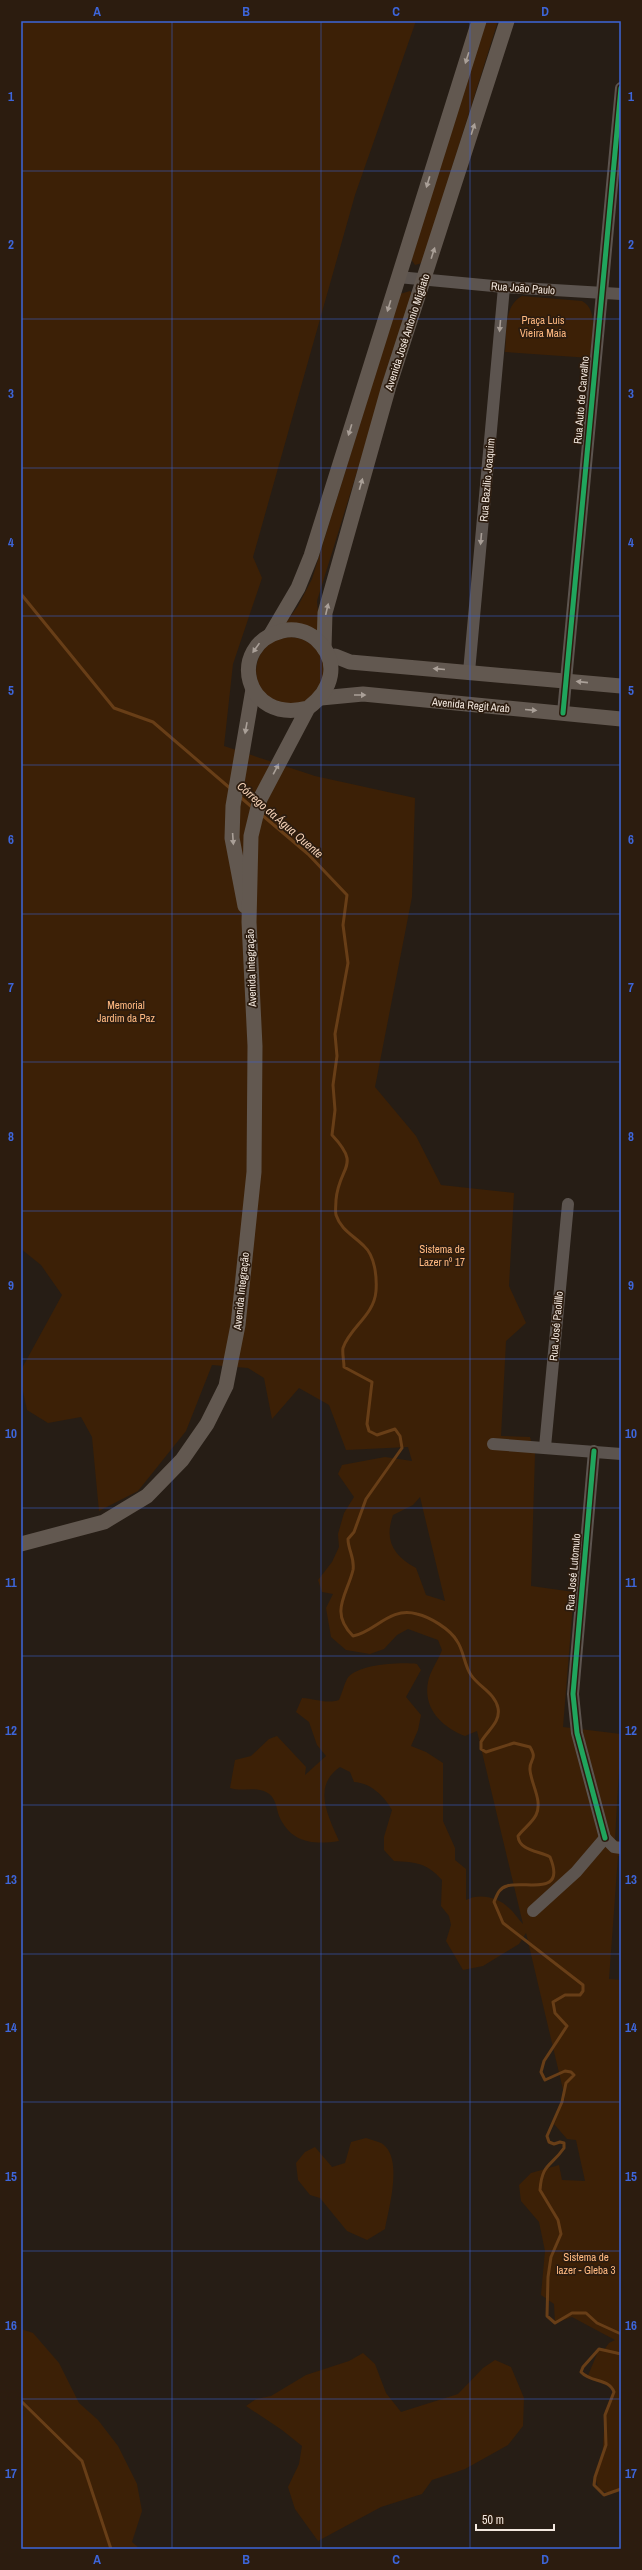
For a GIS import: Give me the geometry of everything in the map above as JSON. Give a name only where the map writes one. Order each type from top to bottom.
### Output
[{"type":"main road","points":[[271,634],[290,629],[303,632],[315,638],[327,653],[330,682],[321,698],[308,708],[293,712],[277,710],[263,702],[253,689],[249,676],[249,662],[255,648],[271,634],[298,588],[311,556],[479,21]]},
{"type":"main road","name":"Avenida José Antonio Migliato","points":[[327,653],[325,613],[389,386],[507,21]]},
{"type":"main road","points":[[327,653],[350,662],[621,686]]},
{"type":"main road","name":"Avenida Integração","points":[[250,922],[240,888],[232,838],[236,785],[253,689]]},
{"type":"main road","name":"Avenida Regit Arab","points":[[321,698],[363,694],[621,719]]},
{"type":"main road","name":"Avenida Integração","points":[[21,1544],[104,1522],[147,1496],[182,1460],[207,1424],[226,1386],[238,1325],[254,1172],[255,1046],[250,922],[251,836],[257,812],[308,708]]},
{"type":"street","name":"Rua Auto de Carvalho","points":[[563,713],[621,88]]},
{"type":"street","name":"Rua João Paulo","points":[[398,277],[425,278],[504,288],[621,294]]},
{"type":"street","name":"Rua Bazilio Joaquim","points":[[469,672],[504,288]]},
{"type":"street","name":"Rua José Paolillo","points":[[545,1447],[568,1204]]},
{"type":"street","points":[[493,1444],[621,1454]]},
{"type":"street","name":"Rua José Lutomulo","points":[[594,1451],[573,1694],[577,1733],[605,1838]]},
{"type":"street","points":[[533,1911],[576,1872],[605,1838],[614,1847],[621,1848]]},
{"type":"green space","points":[[21,21],[416,21],[355,195],[253,557],[262,578],[233,664],[224,746],[315,776],[415,798],[412,897],[375,1087],[416,1136],[441,1185],[514,1193],[509,1286],[526,1323],[506,1341],[501,1436],[530,1437],[535,1454],[531,1586],[574,1592],[563,1727],[621,1734],[615,1840],[621,1841],[621,1856],[618,1856],[609,1979],[621,1980],[621,2489],[612,2493],[599,2491],[595,2477],[602,2460],[605,2415],[614,2392],[605,2382],[587,2378],[599,2349],[604,2350],[609,2343],[615,2340],[572,2317],[555,2323],[554,2304],[541,2295],[545,2251],[539,2222],[521,2201],[519,2185],[531,2173],[559,2165],[562,2180],[585,2181],[576,2140],[567,2139],[554,2124],[565,2098],[526,1933],[519,1944],[483,1966],[463,1970],[446,1941],[451,1925],[449,1916],[441,1906],[442,1880],[437,1874],[421,1864],[394,1861],[384,1850],[384,1837],[392,1810],[381,1795],[366,1785],[354,1782],[350,1772],[340,1767],[331,1775],[326,1783],[324,1792],[327,1812],[339,1841],[320,1843],[296,1837],[284,1825],[279,1816],[274,1799],[269,1794],[257,1789],[230,1788],[235,1760],[251,1756],[269,1739],[277,1736],[306,1767],[305,1775],[326,1756],[317,1745],[309,1722],[296,1712],[302,1698],[325,1701],[339,1700],[347,1679],[359,1670],[379,1665],[401,1663],[417,1664],[421,1670],[406,1697],[421,1715],[418,1730],[411,1746],[426,1752],[443,1763],[443,1821],[455,1848],[455,1860],[466,1869],[466,1900],[477,1897],[488,1897],[499,1901],[513,1911],[523,1924],[477,1731],[465,1736],[449,1728],[436,1716],[428,1701],[427,1692],[429,1678],[442,1650],[438,1640],[408,1629],[397,1635],[384,1649],[370,1654],[346,1650],[331,1637],[326,1608],[333,1594],[322,1592],[318,1580],[332,1562],[339,1547],[338,1534],[344,1513],[354,1497],[338,1474],[342,1465],[385,1457],[412,1461],[408,1447],[346,1450],[329,1405],[299,1388],[272,1419],[264,1378],[248,1368],[212,1365],[186,1431],[138,1491],[99,1511],[92,1437],[81,1417],[48,1423],[27,1410],[21,1383],[21,1370],[62,1295],[41,1265],[21,1249]],"holes":[[[420,1497],[445,1601],[426,1595],[416,1568],[396,1553],[390,1540],[390,1524],[393,1515],[413,1505]]]},
{"type":"green space","points":[[486,21],[498,21],[422,263],[415,265],[411,259]]},
{"type":"green space","points":[[410,291],[412,294],[317,601],[320,633],[284,625],[298,606],[312,579],[400,294]]},
{"type":"green space","name":"Praça Luis Vieira Maia","points":[[522,296],[582,301],[588,305],[593,319],[593,335],[590,358],[505,352],[506,329],[509,313],[516,300]]},
{"type":"green space","points":[[290,637],[303,640],[314,647],[321,658],[324,671],[321,684],[314,695],[303,702],[290,705],[277,702],[266,695],[259,684],[256,671],[259,658],[266,647],[277,640]]},
{"type":"green space","points":[[366,2138],[381,2143],[388,2150],[392,2159],[393,2170],[392,2196],[385,2229],[367,2240],[347,2231],[320,2198],[310,2195],[298,2180],[296,2163],[305,2152],[315,2147],[332,2167],[345,2163],[351,2142]]},
{"type":"green space","points":[[21,2329],[33,2333],[59,2363],[79,2403],[98,2420],[118,2446],[137,2484],[142,2511],[132,2542],[140,2549],[21,2549]]},
{"type":"green space","points":[[363,2353],[375,2364],[386,2393],[401,2412],[458,2394],[483,2368],[495,2360],[511,2367],[524,2398],[523,2426],[508,2445],[465,2469],[432,2480],[422,2494],[381,2507],[318,2541],[295,2509],[288,2487],[299,2464],[302,2446],[282,2430],[246,2406],[256,2399],[271,2396],[306,2375],[349,2361]]},
{"type":"waterway","name":"Córrego da Água Quente","points":[[21,594],[114,708],[153,722],[231,789]]},
{"type":"waterway","name":"Córrego da Água Quente","points":[[239,796],[253,808]]},
{"type":"waterway","name":"Córrego da Água Quente","points":[[262,815],[308,854],[347,895],[343,925],[348,963],[335,1034],[337,1056],[333,1085],[335,1110],[332,1135],[346,1154],[347,1160],[338,1188],[336,1213],[341,1225],[364,1246],[371,1255],[376,1273],[376,1291],[371,1308],[346,1341],[343,1348],[344,1367],[372,1382],[367,1424],[369,1431],[377,1435],[395,1429],[400,1436],[402,1448],[366,1499],[354,1532],[348,1539],[353,1570],[342,1603],[342,1619],[353,1636],[361,1634],[391,1616],[407,1612],[428,1618],[439,1624],[454,1637],[461,1649],[471,1675],[494,1698],[498,1708],[496,1722],[481,1742],[481,1749],[486,1752],[514,1743],[530,1747],[532,1751],[533,1757],[530,1770],[537,1798],[538,1810],[534,1818],[518,1836],[519,1841],[526,1848],[550,1857],[554,1870],[553,1878],[548,1883],[541,1885],[514,1885],[504,1887],[499,1892],[494,1902],[503,1923],[583,1985],[583,1991],[580,1995],[565,1995],[553,2002],[555,2013],[567,2026],[544,2061],[541,2072],[545,2080],[565,2071],[571,2072],[574,2075],[566,2083],[562,2102],[547,2136],[549,2142],[554,2144],[560,2142],[564,2143],[564,2148],[545,2170],[541,2181],[540,2190],[558,2220],[561,2234],[551,2257],[548,2277],[547,2316],[555,2323],[572,2313],[586,2313],[597,2323],[621,2334]]},
{"type":"waterway","name":"Córrego da Água Quente","points":[[621,2354],[599,2349],[583,2367],[581,2372],[590,2378],[604,2382],[612,2388],[614,2392],[605,2415],[606,2445],[595,2477],[594,2485],[604,2495],[621,2489]]},
{"type":"waterway","points":[[21,2401],[82,2461],[111,2549]]},
{"type":"cycle path","points":[[563,713],[621,88]]},
{"type":"cycle path","points":[[594,1451],[573,1694],[577,1733],[605,1838]]},
{"type":"park label","name":"Memorial Jardim da Paz","points":[[126,1011]]},
{"type":"park label","name":"Sistema de Lazer nº 17","points":[[442,1255]]},
{"type":"park label","name":"Sistema de lazer - Gleba 3","points":[[586,2263]]}]
